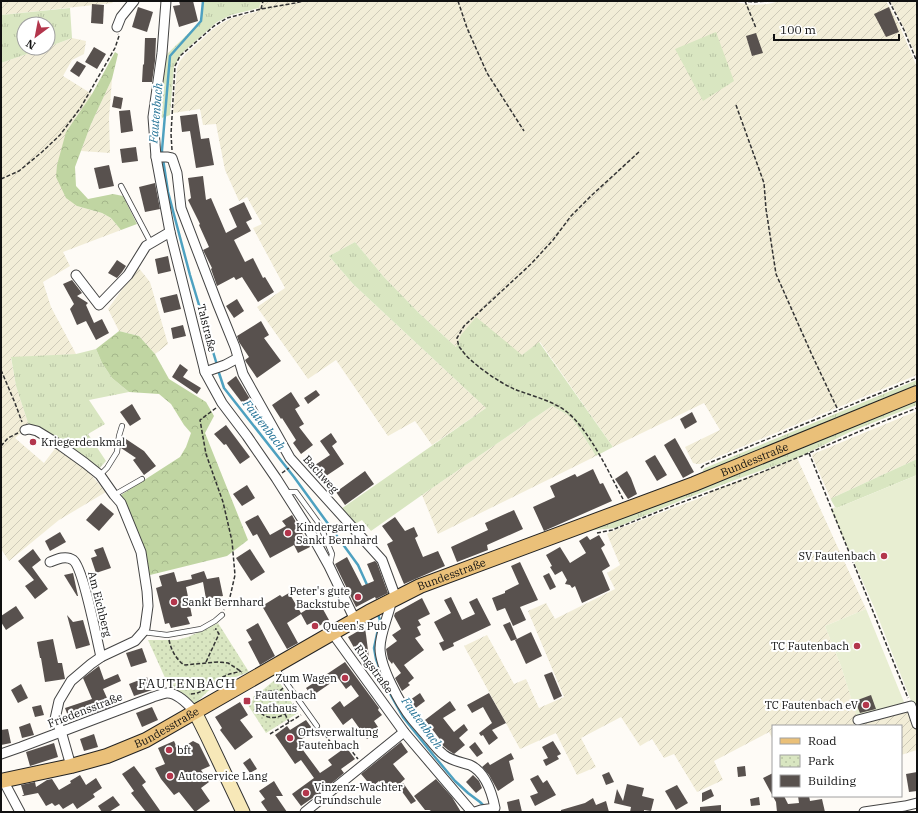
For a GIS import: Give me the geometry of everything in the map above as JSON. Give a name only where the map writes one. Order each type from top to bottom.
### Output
[{"type":"main road","name":"Bundesstraße","points":[[2,781],[71,766],[107,756],[146,740],[383,604],[420,586],[706,479],[917,393]]},
{"type":"street","points":[[117,26],[121,17],[134,1]]},
{"type":"street","name":"Talstraße","points":[[156,1],[166,2],[162,53],[153,118],[156,157],[170,232],[205,372],[222,403],[247,436],[309,530],[329,566],[355,620]]},
{"type":"street","points":[[156,157],[170,157]]},
{"type":"street","name":"Bachweg","points":[[170,157],[177,173],[181,208],[235,347],[243,374],[290,458],[382,560],[383,604]]},
{"type":"street","points":[[76,275],[99,305],[128,275],[146,246],[170,232]]},
{"type":"street","points":[[205,372],[225,365],[238,358]]},
{"type":"street","points":[[25,430],[29,429],[37,431],[60,445],[100,475],[121,503],[141,552],[148,606],[145,628],[143,632]]},
{"type":"street","name":"Am Eichberg","points":[[50,562],[61,557],[71,558],[76,562],[88,600],[101,657]]},
{"type":"street","points":[[383,604],[390,606],[381,637],[380,656],[398,697],[411,718],[444,755],[452,760],[469,765],[477,770],[488,784],[492,794],[485,810]]},
{"type":"street","name":"Am Eichberg","points":[[71,766],[61,732],[55,719],[59,701],[71,680],[101,657],[135,641],[143,632]]},
{"type":"street","name":"Ringstraße","points":[[334,632],[336,638],[404,732],[485,810]]},
{"type":"street","name":"Friedensstraße","points":[[1,754],[153,697],[166,693],[173,694]]},
{"type":"street","points":[[173,694],[187,703],[195,712],[243,812]]},
{"type":"street","points":[[858,720],[911,706],[917,724]]},
{"type":"street","points":[[304,812],[404,732]]},
{"type":"street","points":[[2,781],[20,812]]},
{"type":"street","points":[[864,812],[917,803]]},
{"type":"lane","points":[[121,186],[151,243]]},
{"type":"lane","points":[[100,475],[107,468],[117,452],[122,426]]},
{"type":"lane","points":[[114,495],[142,479]]},
{"type":"lane","points":[[143,632],[167,635],[200,629],[215,621],[222,615]]},
{"type":"lane","points":[[275,666],[317,726]]},
{"type":"path","points":[[261,9],[263,1]]},
{"type":"path","points":[[170,157],[175,66],[180,56],[214,26],[227,18],[261,9],[303,1]]},
{"type":"path","points":[[458,1],[467,28],[487,73],[524,131]]},
{"type":"path","points":[[742,1],[768,1]]},
{"type":"path","points":[[746,1],[756,28]]},
{"type":"path","points":[[889,1],[904,30],[917,62]]},
{"type":"path","points":[[1,179],[19,171],[60,135],[81,107],[115,48],[119,36],[117,26]]},
{"type":"path","points":[[736,105],[764,183],[766,209],[776,274],[838,410]]},
{"type":"path","points":[[628,509],[596,450],[581,426],[567,412],[550,402],[513,388],[486,372],[465,355],[459,348],[457,338],[464,326],[531,264],[553,240],[571,216],[592,194],[640,151]]},
{"type":"path","points":[[1,370],[25,430],[8,438],[1,446]]},
{"type":"path","points":[[700,470],[704,465],[917,378]]},
{"type":"path","points":[[222,403],[200,420],[206,454],[223,502],[232,541],[235,575],[230,597],[222,615]]},
{"type":"path","points":[[592,533],[612,530],[809,453],[917,408]]},
{"type":"path","points":[[809,453],[911,706]]},
{"type":"path","points":[[200,629],[216,629],[219,634],[206,662]]},
{"type":"path","points":[[167,635],[169,644],[174,654],[184,665],[206,662],[228,663],[241,671],[225,676],[195,694],[173,694]]},
{"type":"path","points":[[289,686],[281,690],[262,692],[255,697],[257,709],[268,718],[274,718],[285,714],[298,700]]},
{"type":"path","points":[[270,734],[306,712]]},
{"type":"path","points":[[285,714],[289,722]]},
{"type":"path","points":[[317,726],[332,744],[347,745],[362,765]]},
{"type":"shaded area","points":[[1,1],[111,1],[113,3],[1,15]]},
{"type":"shaded area","points":[[261,1],[730,1],[752,5],[768,4],[780,1],[886,1],[898,22],[917,67],[917,375],[700,464],[693,463],[685,447],[720,430],[704,403],[613,447],[540,342],[522,355],[456,347],[419,313],[384,277],[355,242],[329,256],[353,284],[486,408],[432,445],[415,421],[388,436],[336,360],[308,379],[257,307],[285,288],[253,228],[262,224],[247,197],[239,201],[225,170],[216,124],[203,125],[200,109],[173,113],[177,68],[180,61],[213,29],[232,18],[256,12]]},
{"type":"shaded area","points":[[890,1],[917,1],[917,58],[905,30]]},
{"type":"shaded area","points":[[72,38],[86,41],[84,54],[72,60],[63,76],[92,94],[66,132],[77,206],[102,213],[111,218],[121,230],[63,252],[70,266],[43,282],[51,307],[76,354],[11,358],[16,386],[29,426],[15,438],[44,463],[57,446],[79,461],[106,492],[59,520],[9,561],[1,549],[1,63],[21,56],[56,56],[56,44]]},
{"type":"shaded area","points":[[112,79],[109,118],[110,153],[81,151],[91,124]]},
{"type":"shaded area","points":[[138,267],[150,282],[168,344],[155,354],[139,336],[119,331],[108,309]]},
{"type":"shaded area","points":[[552,406],[568,415],[576,424],[596,456],[438,534],[422,495]]},
{"type":"shaded area","points":[[917,411],[917,459],[832,498],[831,500],[812,456],[813,454]]},
{"type":"shaded area","points":[[797,458],[866,609],[825,626],[841,666],[858,719],[908,707],[917,728],[917,750],[902,755],[902,725],[772,725],[772,738],[769,732],[714,761],[723,780],[697,792],[674,754],[664,758],[652,739],[640,746],[621,717],[581,738],[596,767],[577,775],[556,733],[520,749],[464,646],[487,635],[514,684],[526,679],[539,708],[564,697],[528,611],[546,603],[555,619],[615,589],[607,573],[620,565],[607,534],[708,495],[707,493]]},
{"type":"green space","points":[[201,1],[261,1],[259,8],[231,15],[217,22],[182,53],[174,66],[170,115],[160,119],[165,56],[201,21],[203,4]]},
{"type":"green space","points":[[70,8],[72,38],[56,44],[56,16],[16,16],[16,56],[21,56],[1,63],[1,15]]},
{"type":"green space","points":[[716,32],[734,81],[703,101],[675,49]]},
{"type":"green space","points":[[115,52],[118,54],[112,79],[91,124],[75,167],[76,186],[88,199],[113,194],[123,196],[137,224],[121,230],[111,218],[102,213],[77,206],[66,198],[56,177],[57,165],[66,132],[92,94]]},
{"type":"green space","points":[[355,242],[384,277],[419,313],[456,347],[461,335],[476,317],[522,355],[539,342],[613,447],[596,456],[576,424],[568,415],[552,406],[371,531],[362,520],[355,524],[341,509],[486,408],[353,284],[329,256]]},
{"type":"green space","points":[[119,331],[139,336],[155,354],[169,379],[206,402],[214,416],[205,433],[248,540],[227,556],[150,575],[121,495],[180,457],[186,447],[191,433],[184,425],[171,404],[159,394],[129,392],[112,378],[102,363],[96,349]]},
{"type":"green space","points":[[96,349],[102,363],[112,378],[129,392],[89,400],[105,424],[88,434],[106,461],[97,471],[29,426],[16,386],[11,357],[76,354]]},
{"type":"green space","points":[[917,380],[917,389],[702,474],[705,468]]},
{"type":"green space","points":[[917,398],[917,405],[850,432],[797,458],[682,500],[615,528],[586,531]]},
{"type":"green space","points":[[917,459],[917,475],[837,508],[831,500],[832,498]]},
{"type":"green space","name":"SV Fautenbach","points":[[917,475],[917,716],[874,607],[831,510],[835,507],[837,508]]},
{"type":"green space","name":"TC Fautenbach","points":[[866,609],[906,707],[858,720],[841,666],[825,626]]},
{"type":"green space","points":[[218,623],[249,672],[225,681],[208,691],[195,704],[171,691],[148,640],[177,640],[188,637]]},
{"type":"green space","points":[[277,678],[298,713],[266,733],[248,705],[253,700],[253,697]]},
{"type":"building","points":[[179,1],[193,1],[198,21],[179,27],[173,6],[180,5]]},
{"type":"building","points":[[92,4],[104,5],[103,24],[91,23]]},
{"type":"building","points":[[138,7],[153,12],[147,32],[132,27]]},
{"type":"building","points":[[889,7],[899,32],[886,37],[874,14]]},
{"type":"building","points":[[756,33],[763,53],[752,56],[746,36]]},
{"type":"building","points":[[145,38],[156,38],[152,82],[142,82]]},
{"type":"building","points":[[94,47],[106,54],[97,69],[85,62]]},
{"type":"building","points":[[77,61],[86,66],[79,77],[70,71]]},
{"type":"building","points":[[114,96],[123,98],[121,109],[112,107]]},
{"type":"building","points":[[130,110],[133,131],[121,133],[119,111]]},
{"type":"building","points":[[197,114],[201,139],[209,138],[214,165],[196,168],[190,131],[182,132],[180,116]]},
{"type":"building","points":[[136,147],[138,161],[122,163],[120,149]]},
{"type":"building","points":[[109,165],[114,186],[99,189],[94,168]]},
{"type":"building","points":[[203,176],[206,200],[211,198],[226,233],[237,227],[229,209],[244,202],[252,219],[246,222],[251,231],[234,240],[245,262],[253,258],[263,278],[265,277],[274,292],[258,302],[242,277],[236,280],[234,277],[217,286],[211,269],[212,268],[203,250],[209,247],[188,200],[191,198],[188,178]]},
{"type":"building","points":[[155,183],[160,209],[145,212],[139,187]]},
{"type":"building","points":[[168,256],[171,271],[158,274],[155,259]]},
{"type":"building","points":[[117,260],[126,266],[117,278],[108,273]]},
{"type":"building","points":[[72,280],[82,293],[77,296],[88,303],[86,305],[94,323],[102,319],[109,333],[96,340],[86,321],[77,325],[70,309],[74,304],[63,284]]},
{"type":"building","points":[[177,294],[181,309],[164,313],[160,298]]},
{"type":"building","points":[[237,299],[244,311],[234,318],[226,306]]},
{"type":"building","points":[[261,321],[269,335],[264,338],[281,361],[257,378],[245,360],[249,357],[239,342],[237,336]]},
{"type":"building","points":[[183,325],[186,336],[173,339],[171,328]]},
{"type":"building","points":[[180,364],[188,370],[183,377],[201,388],[197,394],[172,377]]},
{"type":"building","points":[[236,376],[250,399],[243,404],[227,383]]},
{"type":"building","points":[[316,390],[320,395],[308,404],[304,398]]},
{"type":"building","points":[[291,392],[300,406],[295,409],[304,424],[299,427],[313,445],[301,454],[293,443],[296,440],[272,405]]},
{"type":"building","points":[[132,404],[141,419],[130,426],[120,412]]},
{"type":"building","points":[[257,412],[263,423],[259,426],[253,415]]},
{"type":"building","points":[[692,412],[697,422],[685,429],[680,419]]},
{"type":"building","points":[[226,425],[250,457],[240,464],[226,444],[224,445],[214,434]]},
{"type":"building","points":[[331,433],[337,442],[332,446],[344,464],[320,480],[312,467],[330,455],[320,441]]},
{"type":"building","points":[[675,438],[694,472],[683,478],[664,445]]},
{"type":"building","points":[[126,439],[144,451],[156,466],[144,475],[133,460],[136,458],[121,448]]},
{"type":"building","points":[[655,455],[667,475],[657,481],[645,461]]},
{"type":"building","points":[[593,469],[600,484],[603,483],[612,501],[544,531],[533,507],[555,497],[550,486],[575,474],[577,477]]},
{"type":"building","points":[[365,471],[374,484],[345,505],[336,492]]},
{"type":"building","points":[[627,471],[637,494],[628,499],[615,479]]},
{"type":"building","points":[[247,485],[255,498],[242,506],[233,494]]},
{"type":"building","points":[[101,503],[114,514],[99,531],[86,520]]},
{"type":"building","points":[[514,510],[523,529],[487,545],[488,550],[457,562],[451,547],[488,530],[485,523]]},
{"type":"building","name":"Kindergarten Sankt Bernhard","points":[[258,515],[270,535],[286,526],[282,521],[292,515],[310,547],[298,553],[294,545],[270,558],[257,534],[253,536],[245,522]]},
{"type":"building","points":[[395,517],[405,531],[414,527],[418,536],[415,538],[423,557],[438,551],[445,566],[404,584],[387,544],[393,541],[382,526]]},
{"type":"building","points":[[60,532],[66,542],[50,551],[45,541]]},
{"type":"building","points":[[599,535],[605,545],[601,548],[610,566],[602,571],[610,590],[582,603],[575,586],[572,588],[570,585],[565,584],[567,580],[562,571],[555,575],[550,567],[552,566],[546,555],[560,547],[570,563],[586,553],[579,541],[587,536],[590,540]]},
{"type":"building","points":[[103,547],[111,568],[96,573],[91,558],[97,556],[94,550]]},
{"type":"building","points":[[33,549],[41,560],[32,567],[48,589],[35,599],[25,586],[34,580],[18,561]]},
{"type":"building","points":[[250,549],[265,572],[251,581],[236,558]]},
{"type":"building","points":[[347,557],[362,586],[374,581],[367,564],[375,561],[388,593],[376,599],[375,597],[356,607],[335,564]]},
{"type":"building","points":[[520,562],[538,600],[520,607],[526,620],[513,626],[505,608],[497,611],[492,598],[505,593],[505,591],[519,584],[511,566]]},
{"type":"building","name":"Sankt Bernhard","points":[[204,571],[207,579],[219,577],[223,596],[206,599],[203,582],[186,587],[192,616],[187,617],[190,624],[171,628],[169,623],[165,624],[156,588],[162,586],[159,576],[174,572],[177,582],[192,579],[191,575]]},
{"type":"building","points":[[73,573],[78,596],[64,575]]},
{"type":"building","points":[[549,573],[556,587],[550,590],[543,576]]},
{"type":"building","points":[[289,593],[301,613],[319,602],[329,620],[319,626],[315,621],[307,625],[301,614],[287,623],[298,643],[287,649],[262,606],[280,595],[282,597]]},
{"type":"building","points":[[451,597],[462,620],[475,614],[469,602],[477,598],[491,625],[453,643],[454,646],[443,651],[439,643],[444,641],[434,622],[451,613],[444,600]]},
{"type":"building","points":[[422,598],[430,614],[418,620],[421,625],[417,627],[421,635],[415,638],[424,650],[404,665],[414,678],[408,683],[410,685],[402,691],[395,678],[401,673],[393,662],[392,664],[388,659],[386,649],[397,641],[392,635],[401,629],[394,616],[395,613]]},
{"type":"building","points":[[16,606],[24,618],[6,630],[1,622],[1,616]]},
{"type":"building","points":[[67,615],[73,622],[83,620],[90,645],[76,649]]},
{"type":"building","points":[[510,622],[517,639],[511,641],[503,625]]},
{"type":"building","points":[[258,623],[275,656],[260,665],[248,642],[252,640],[246,630]]},
{"type":"building","points":[[365,627],[369,658],[362,662],[348,637]]},
{"type":"building","points":[[531,632],[542,656],[526,664],[515,640]]},
{"type":"building","points":[[53,639],[58,663],[62,663],[65,679],[45,682],[37,642]]},
{"type":"building","points":[[142,648],[147,662],[131,667],[126,653]]},
{"type":"building","points":[[345,662],[379,708],[378,710],[382,715],[374,721],[378,727],[375,730],[376,732],[367,739],[352,718],[343,725],[331,708],[340,701],[344,707],[359,696],[351,685],[346,689],[338,678],[312,696],[306,688]]},
{"type":"building","points":[[99,666],[104,680],[118,674],[121,681],[103,689],[111,707],[70,721],[65,708],[92,699],[83,678]]},
{"type":"building","points":[[552,672],[562,696],[554,700],[544,675]]},
{"type":"building","points":[[147,677],[152,690],[134,696],[129,684]]},
{"type":"building","points":[[21,684],[28,698],[18,703],[11,690]]},
{"type":"building","points":[[420,693],[425,701],[413,710],[407,702]]},
{"type":"building","points":[[489,693],[506,723],[492,730],[498,738],[489,745],[483,735],[481,736],[479,733],[492,723],[483,707],[472,713],[467,705]]},
{"type":"building","name":"TC Fautenbach eV","points":[[871,695],[876,709],[860,713],[855,701]]},
{"type":"building","points":[[450,701],[456,710],[443,718],[454,732],[464,724],[468,730],[459,738],[465,745],[454,754],[441,744],[442,742],[425,720]]},
{"type":"building","points":[[240,702],[248,715],[240,720],[253,737],[235,750],[220,730],[222,728],[215,717]]},
{"type":"building","points":[[41,705],[44,715],[35,717],[32,707]]},
{"type":"building","points":[[152,707],[158,720],[142,727],[136,713]]},
{"type":"building","points":[[306,720],[314,731],[297,742],[320,773],[332,765],[328,760],[346,747],[355,759],[341,769],[344,773],[301,806],[292,794],[314,778],[301,760],[295,764],[275,735],[287,726],[290,730]]},
{"type":"building","points":[[30,723],[34,735],[22,738],[19,727]]},
{"type":"building","points":[[8,729],[11,743],[1,745],[1,730]]},
{"type":"building","points":[[94,734],[98,747],[84,751],[80,739]]},
{"type":"building","points":[[174,741],[178,750],[193,741],[199,744],[210,766],[201,770],[209,782],[201,788],[210,801],[195,812],[179,792],[174,795],[161,779],[155,768],[165,764],[158,748]]},
{"type":"building","points":[[553,741],[561,754],[557,756],[559,759],[546,766],[543,760],[548,758],[542,747]]},
{"type":"building","points":[[401,742],[408,752],[393,764],[405,779],[398,785],[396,782],[382,786],[379,781],[372,787],[361,774]]},
{"type":"building","points":[[475,742],[483,753],[477,757],[469,747]]},
{"type":"building","points":[[54,743],[58,757],[30,766],[26,752]]},
{"type":"building","points":[[511,753],[514,759],[509,761],[514,780],[498,791],[489,775],[482,767],[488,762],[490,765]]},
{"type":"building","points":[[250,758],[257,769],[250,773],[243,763]]},
{"type":"building","points":[[134,766],[146,782],[142,785],[161,812],[146,812],[131,793],[134,791],[122,774]]},
{"type":"building","points":[[745,766],[746,776],[738,777],[737,767]]},
{"type":"building","points":[[609,772],[614,782],[606,785],[602,775]]},
{"type":"building","points":[[917,772],[917,791],[909,792],[906,774]]},
{"type":"building","points":[[772,774],[772,795],[763,778]]},
{"type":"building","points":[[80,775],[86,785],[96,778],[102,788],[93,794],[95,797],[77,809],[73,803],[63,809],[59,804],[55,806],[52,803],[46,806],[38,793],[23,796],[22,795],[24,795],[21,785],[35,782],[36,787],[47,780],[52,779],[59,790],[71,783],[70,781]]},
{"type":"building","points":[[473,775],[479,781],[482,788],[476,793],[466,782]]},
{"type":"building","points":[[538,775],[543,783],[547,780],[556,795],[535,806],[530,796],[538,793],[530,779]]},
{"type":"building","points":[[436,779],[452,797],[461,812],[428,812],[431,810],[425,810],[414,796]]},
{"type":"building","points":[[274,781],[283,796],[276,796],[287,812],[268,812],[261,802],[265,799],[259,791]]},
{"type":"building","points":[[403,783],[416,801],[411,804],[398,786]]},
{"type":"building","points":[[627,784],[644,788],[642,796],[654,799],[651,811],[644,810],[644,812],[630,812],[631,807],[614,803],[617,789],[623,801]]},
{"type":"building","points":[[677,785],[688,803],[676,810],[665,791]]},
{"type":"building","points":[[711,789],[714,796],[702,802],[702,793]]},
{"type":"building","points":[[113,796],[120,805],[109,812],[102,812],[98,806]]},
{"type":"building","points":[[759,797],[760,805],[751,806],[750,799]]},
{"type":"building","points":[[773,797],[784,797],[788,804],[799,803],[798,797],[809,797],[810,801],[822,799],[825,812],[777,812],[776,802]]},
{"type":"building","points":[[593,798],[596,805],[606,801],[609,812],[561,812],[561,810],[585,803]]},
{"type":"building","points":[[519,799],[522,812],[509,812],[507,802]]},
{"type":"building","points":[[721,805],[721,812],[700,812],[700,807]]},
{"type":"waterway","name":"Fautenbach","points":[[162,155],[170,56],[201,21],[203,1]]},
{"type":"waterway","name":"Fautenbach","points":[[163,159],[168,192],[190,275],[217,365]]},
{"type":"waterway","name":"Fautenbach","points":[[218,370],[224,388],[294,477],[358,565],[368,587]]},
{"type":"waterway","name":"Fautenbach","points":[[377,612],[380,620],[374,648],[376,659],[388,690],[403,717],[434,756],[455,781],[485,807]]},
{"type":"place","name":"Kriegerdenkmal","points":[[33,442]]},
{"type":"place","name":"Kindergarten Sankt Bernhard","points":[[288,533]]},
{"type":"place","name":"SV Fautenbach","points":[[884,556]]},
{"type":"place","name":"Peter's gute Backstube","points":[[358,597]]},
{"type":"place","name":"Sankt Bernhard","points":[[174,602]]},
{"type":"place","name":"Queen's Pub","points":[[315,626]]},
{"type":"place","name":"TC Fautenbach","points":[[857,646]]},
{"type":"place","name":"Zum Wagen","points":[[345,678]]},
{"type":"place","name":"Fautenbach Rathaus","points":[[247,701]]},
{"type":"place","name":"TC Fautenbach eV","points":[[866,705]]},
{"type":"place","name":"Ortsverwaltung Fautenbach","points":[[290,738]]},
{"type":"place","name":"bft","points":[[169,750]]},
{"type":"place","name":"Autoservice Lang","points":[[170,776]]},
{"type":"place","name":"Vinzenz-Wachter Grundschule","points":[[306,793]]},
{"type":"district","name":"FAUTENBACH","points":[[187,683]]}]
